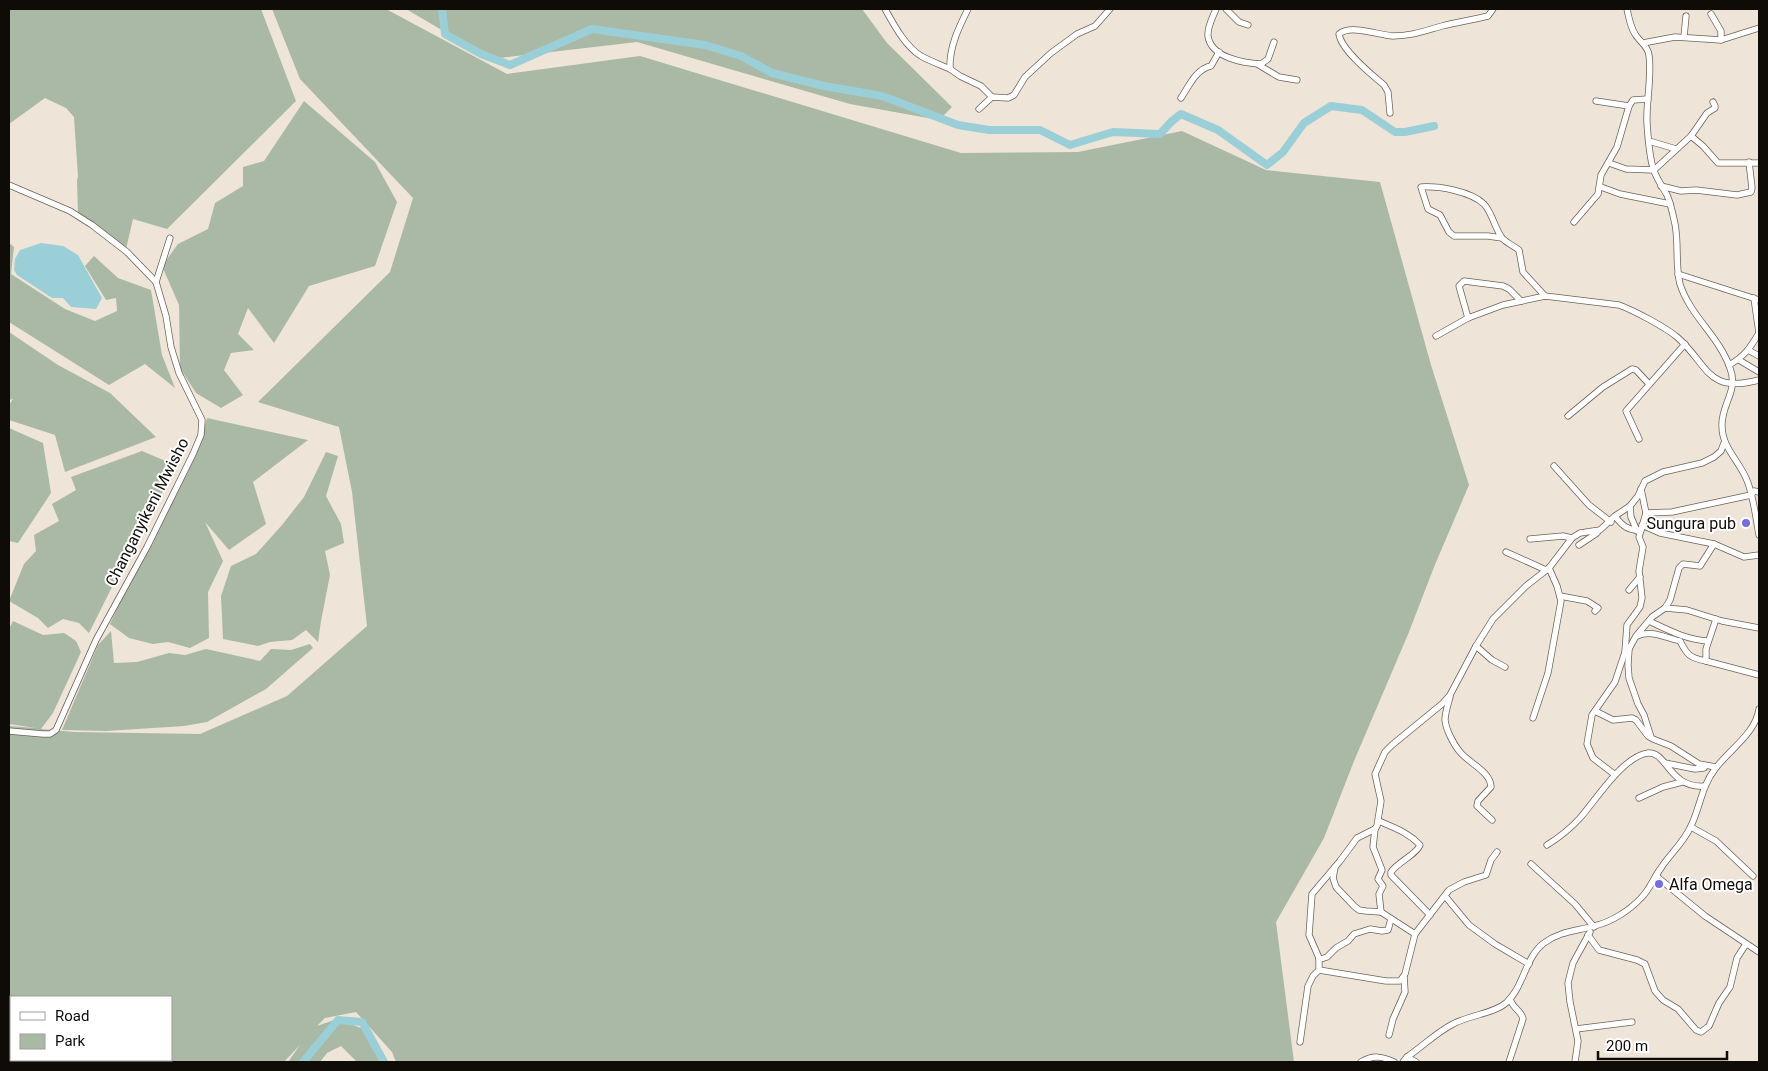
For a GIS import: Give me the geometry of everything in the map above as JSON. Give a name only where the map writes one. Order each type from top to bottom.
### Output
[{"type":"street","points":[[885,9],[904,39],[916,52],[981,86],[992,97],[1008,98],[1014,95],[1026,77],[1051,52],[1077,34],[1095,26],[1110,9]]},
{"type":"street","points":[[950,69],[954,42],[968,9]]},
{"type":"street","points":[[1216,9],[1208,35],[1210,42],[1219,52],[1233,59],[1262,64],[1266,61],[1274,42]]},
{"type":"street","points":[[1226,9],[1241,24],[1248,25]]},
{"type":"street","points":[[1390,113],[1388,92],[1384,85],[1346,48],[1340,40],[1339,34],[1351,30],[1391,36],[1410,36],[1441,26],[1488,16],[1493,9]]},
{"type":"street","points":[[1627,9],[1630,25],[1649,53],[1647,122],[1650,157],[1670,204],[1678,240],[1678,274],[1685,298],[1692,310],[1714,336],[1733,376],[1730,397],[1722,413],[1724,443],[1748,482],[1759,535]]},
{"type":"street","points":[[1711,14],[1722,31],[1721,40]]},
{"type":"street","points":[[1684,37],[1686,16]]},
{"type":"street","points":[[1643,43],[1684,37],[1721,40],[1759,28]]},
{"type":"street","points":[[1181,98],[1200,70],[1211,66],[1219,52]]},
{"type":"street","points":[[1255,63],[1279,77],[1297,80]]},
{"type":"street","points":[[980,109],[992,97]]},
{"type":"street","points":[[1574,222],[1598,194],[1601,187],[1601,175],[1609,163],[1620,138],[1629,106],[1633,100],[1648,99]]},
{"type":"street","points":[[1596,101],[1629,106]]},
{"type":"street","points":[[1609,163],[1626,168],[1654,170],[1691,136],[1707,114],[1715,108],[1716,106],[1713,102]]},
{"type":"street","points":[[1691,136],[1704,146],[1718,163],[1759,162]]},
{"type":"street","points":[[1649,141],[1676,149]]},
{"type":"street","points":[[1661,186],[1681,192],[1696,190],[1737,195],[1747,194],[1751,192],[1752,188],[1749,162]]},
{"type":"street","name":"Changanyikeni Mwisho","points":[[9,185],[70,211],[92,225],[127,252],[156,282],[179,373],[202,420],[199,442],[147,547],[96,640],[56,730],[50,734],[9,731]]},
{"type":"street","points":[[1502,238],[1484,204],[1474,198],[1442,186],[1420,187],[1428,209],[1440,215],[1448,232],[1454,236],[1502,238],[1519,250],[1523,272],[1545,296]]},
{"type":"street","points":[[1601,187],[1620,194],[1670,204]]},
{"type":"street","points":[[156,282],[170,238]]},
{"type":"street","points":[[1678,274],[1756,299],[1759,333],[1739,360],[1729,365]]},
{"type":"street","points":[[1468,318],[1459,286],[1464,281],[1509,288],[1521,301]]},
{"type":"street","points":[[1436,336],[1468,318],[1521,301],[1545,296],[1624,307],[1676,336],[1685,344],[1710,375],[1723,383],[1759,380]]},
{"type":"street","points":[[1639,439],[1626,410],[1685,344]]},
{"type":"street","points":[[1748,350],[1759,356]]},
{"type":"street","points":[[1739,360],[1759,372]]},
{"type":"street","points":[[1568,416],[1604,387],[1632,369],[1636,370],[1649,384]]},
{"type":"street","points":[[1579,545],[1630,506],[1645,481],[1663,472],[1702,463],[1721,451],[1724,443]]},
{"type":"street","points":[[1554,466],[1589,505],[1624,527],[1660,532],[1714,544],[1744,557],[1759,556]]},
{"type":"street","points":[[1641,489],[1646,513],[1639,537],[1643,547],[1640,561],[1642,592],[1641,603],[1627,625],[1627,650],[1629,678],[1651,737]]},
{"type":"street","points":[[1646,513],[1672,512],[1751,495],[1754,491],[1759,492]]},
{"type":"street","points":[[1630,506],[1631,517],[1640,529]]},
{"type":"street","points":[[1381,912],[1380,894],[1383,886],[1378,878],[1382,870],[1372,847],[1375,830],[1379,821],[1381,801],[1375,774],[1385,752],[1435,711],[1450,694],[1476,646],[1498,614],[1526,586],[1548,569],[1572,538],[1580,532],[1600,530]]},
{"type":"street","points":[[1530,539],[1562,536],[1572,538]]},
{"type":"street","points":[[1614,774],[1600,765],[1589,752],[1587,744],[1592,716],[1615,682],[1627,650],[1636,636],[1659,611],[1665,608],[1670,600],[1679,568],[1683,564],[1700,566],[1714,544]]},
{"type":"street","points":[[1506,552],[1548,569],[1560,596],[1560,609],[1548,673],[1533,718]]},
{"type":"street","points":[[1628,590],[1640,577]]},
{"type":"street","points":[[1560,596],[1587,601],[1598,608],[1595,611]]},
{"type":"street","points":[[1665,608],[1687,610],[1716,619],[1759,628]]},
{"type":"street","points":[[1706,662],[1705,655],[1708,641],[1716,619]]},
{"type":"street","points":[[1649,621],[1692,640],[1708,641]]},
{"type":"street","points":[[1636,636],[1642,633],[1651,634],[1680,642],[1684,652],[1688,655],[1706,662],[1759,675]]},
{"type":"street","points":[[1476,646],[1492,660],[1505,667]]},
{"type":"street","points":[[1450,694],[1445,721],[1453,742],[1460,752],[1491,782],[1490,789],[1477,803],[1478,808],[1492,820]]},
{"type":"street","points":[[1403,1062],[1452,1024],[1497,1009],[1510,999],[1535,953],[1550,939],[1571,930],[1604,923],[1624,913],[1636,903],[1644,895],[1691,827],[1705,786],[1716,767],[1756,721],[1759,709]]},
{"type":"street","points":[[1595,710],[1613,720],[1632,718],[1651,737],[1671,746],[1699,764],[1709,767]]},
{"type":"street","points":[[1547,845],[1559,838],[1579,820],[1614,774],[1633,760],[1649,753],[1658,755],[1682,782]]},
{"type":"street","points":[[1665,763],[1695,769],[1716,767]]},
{"type":"street","points":[[1639,798],[1663,787],[1682,782],[1705,786]]},
{"type":"street","points":[[1379,821],[1392,828],[1401,830],[1420,845],[1418,850],[1397,865],[1391,874],[1430,915]]},
{"type":"street","points":[[1691,827],[1716,842],[1753,876]]},
{"type":"street","points":[[1300,1042],[1308,986],[1319,970],[1318,958],[1308,935],[1312,894],[1357,838],[1375,830]]},
{"type":"street","points":[[1389,1035],[1393,1019],[1405,992],[1404,976],[1415,934],[1449,890],[1464,882],[1486,875],[1491,860],[1497,852]]},
{"type":"street","points":[[1530,864],[1575,904],[1594,926]]},
{"type":"street","points":[[1335,867],[1334,878],[1336,887],[1354,906],[1359,910],[1381,912],[1415,934]]},
{"type":"street","points":[[1656,876],[1705,916],[1759,952]]},
{"type":"street","points":[[1445,896],[1469,925],[1495,944],[1529,964]]},
{"type":"street","points":[[1318,958],[1327,957],[1336,948],[1348,941],[1355,933],[1370,929],[1385,931],[1389,927],[1391,919]]},
{"type":"street","points":[[1575,1062],[1578,1048],[1568,983],[1573,963],[1594,926]]},
{"type":"street","points":[[1588,935],[1599,950],[1645,964],[1655,991],[1659,996],[1683,1013],[1696,1030],[1702,1032],[1709,1026],[1720,999],[1730,987],[1737,958],[1746,944]]},
{"type":"street","points":[[1319,970],[1386,981],[1400,981],[1404,976]]},
{"type":"street","points":[[1509,1062],[1523,1019],[1522,1015],[1512,1006],[1510,999]]},
{"type":"street","points":[[1576,1029],[1632,1022]]},
{"type":"street","points":[[1361,1062],[1381,1056],[1394,1062]]},
{"type":"street","points":[[1407,1057],[1416,1062]]},
{"type":"green space","points":[[9,9],[261,9],[296,101],[167,229],[133,219],[126,249],[78,216],[78,177],[74,117],[66,108],[45,98],[9,124]]},
{"type":"green space","points":[[272,9],[386,9],[507,74],[640,56],[961,153],[1078,152],[1182,131],[1266,170],[1380,182],[1431,365],[1469,485],[1354,761],[1324,838],[1276,922],[1294,1062],[396,1062],[392,1052],[356,1012],[325,1018],[317,1026],[337,1019],[366,1030],[387,1062],[357,1062],[341,1046],[327,1053],[320,1062],[288,1062],[300,1045],[284,1062],[9,1062],[9,726],[36,728],[9,724],[9,629],[13,621],[43,635],[64,633],[76,641],[81,652],[53,713],[41,729],[74,732],[200,734],[287,696],[367,626],[352,492],[339,427],[258,402],[390,272],[413,198],[300,79]]},
{"type":"green space","points":[[406,9],[862,9],[887,43],[952,107],[939,120],[850,104],[637,42],[491,59]]},
{"type":"green space","points":[[304,101],[375,162],[397,202],[375,266],[309,286],[274,343],[248,308],[238,334],[254,350],[231,353],[224,370],[243,395],[221,408],[196,393],[180,368],[179,305],[162,266],[178,244],[208,229],[215,203],[243,186],[243,167],[264,161]]},
{"type":"green space","points":[[9,243],[14,247],[11,274],[65,309],[95,321],[117,311],[116,298],[106,300],[85,266],[94,256],[118,278],[151,290],[162,355],[175,388],[145,364],[109,385],[9,322]]},
{"type":"green space","points":[[9,332],[58,365],[110,393],[156,437],[65,472],[55,435],[9,420],[9,405],[13,399],[9,400]]},
{"type":"green space","points":[[207,418],[308,440],[253,482],[266,524],[229,550],[205,522],[223,561],[208,592],[209,638],[190,648],[168,642],[153,644],[129,638],[110,624],[164,507],[200,445]]},
{"type":"green space","points":[[9,428],[43,443],[51,493],[18,543],[9,541]]},
{"type":"green space","points":[[142,451],[175,465],[130,561],[113,585],[89,633],[79,623],[63,619],[48,628],[38,618],[9,601],[24,564],[36,551],[34,535],[59,521],[52,504],[76,490],[71,477]]},
{"type":"green space","points":[[326,452],[338,456],[326,496],[341,524],[344,543],[325,551],[330,575],[318,642],[306,630],[292,640],[270,642],[258,646],[223,639],[221,596],[231,566],[256,554],[282,525],[304,497]]},
{"type":"green space","points":[[111,631],[114,663],[137,662],[169,653],[185,655],[206,649],[260,661],[271,649],[291,650],[310,644],[313,648],[266,689],[207,722],[184,726],[106,731],[62,730],[98,645]]},
{"type":"water","points":[[41,243],[63,246],[78,255],[102,298],[96,309],[71,307],[63,298],[52,298],[17,275],[14,270],[15,259],[20,250]]},
{"type":"waterway","points":[[442,9],[445,34],[481,54],[510,65],[592,29],[705,45],[741,56],[772,73],[824,86],[882,96],[958,125],[989,130],[1040,130],[1070,145],[1113,132],[1160,134],[1181,114],[1218,130],[1267,165],[1283,152],[1304,123],[1331,106],[1362,110],[1395,132],[1405,132],[1434,126]]},
{"type":"waterway","points":[[303,1062],[338,1020],[362,1022],[384,1062]]},
{"type":"place","name":"Sungura pub","points":[[1746,523]]},
{"type":"place","name":"Alfa Omega","points":[[1659,884]]}]
